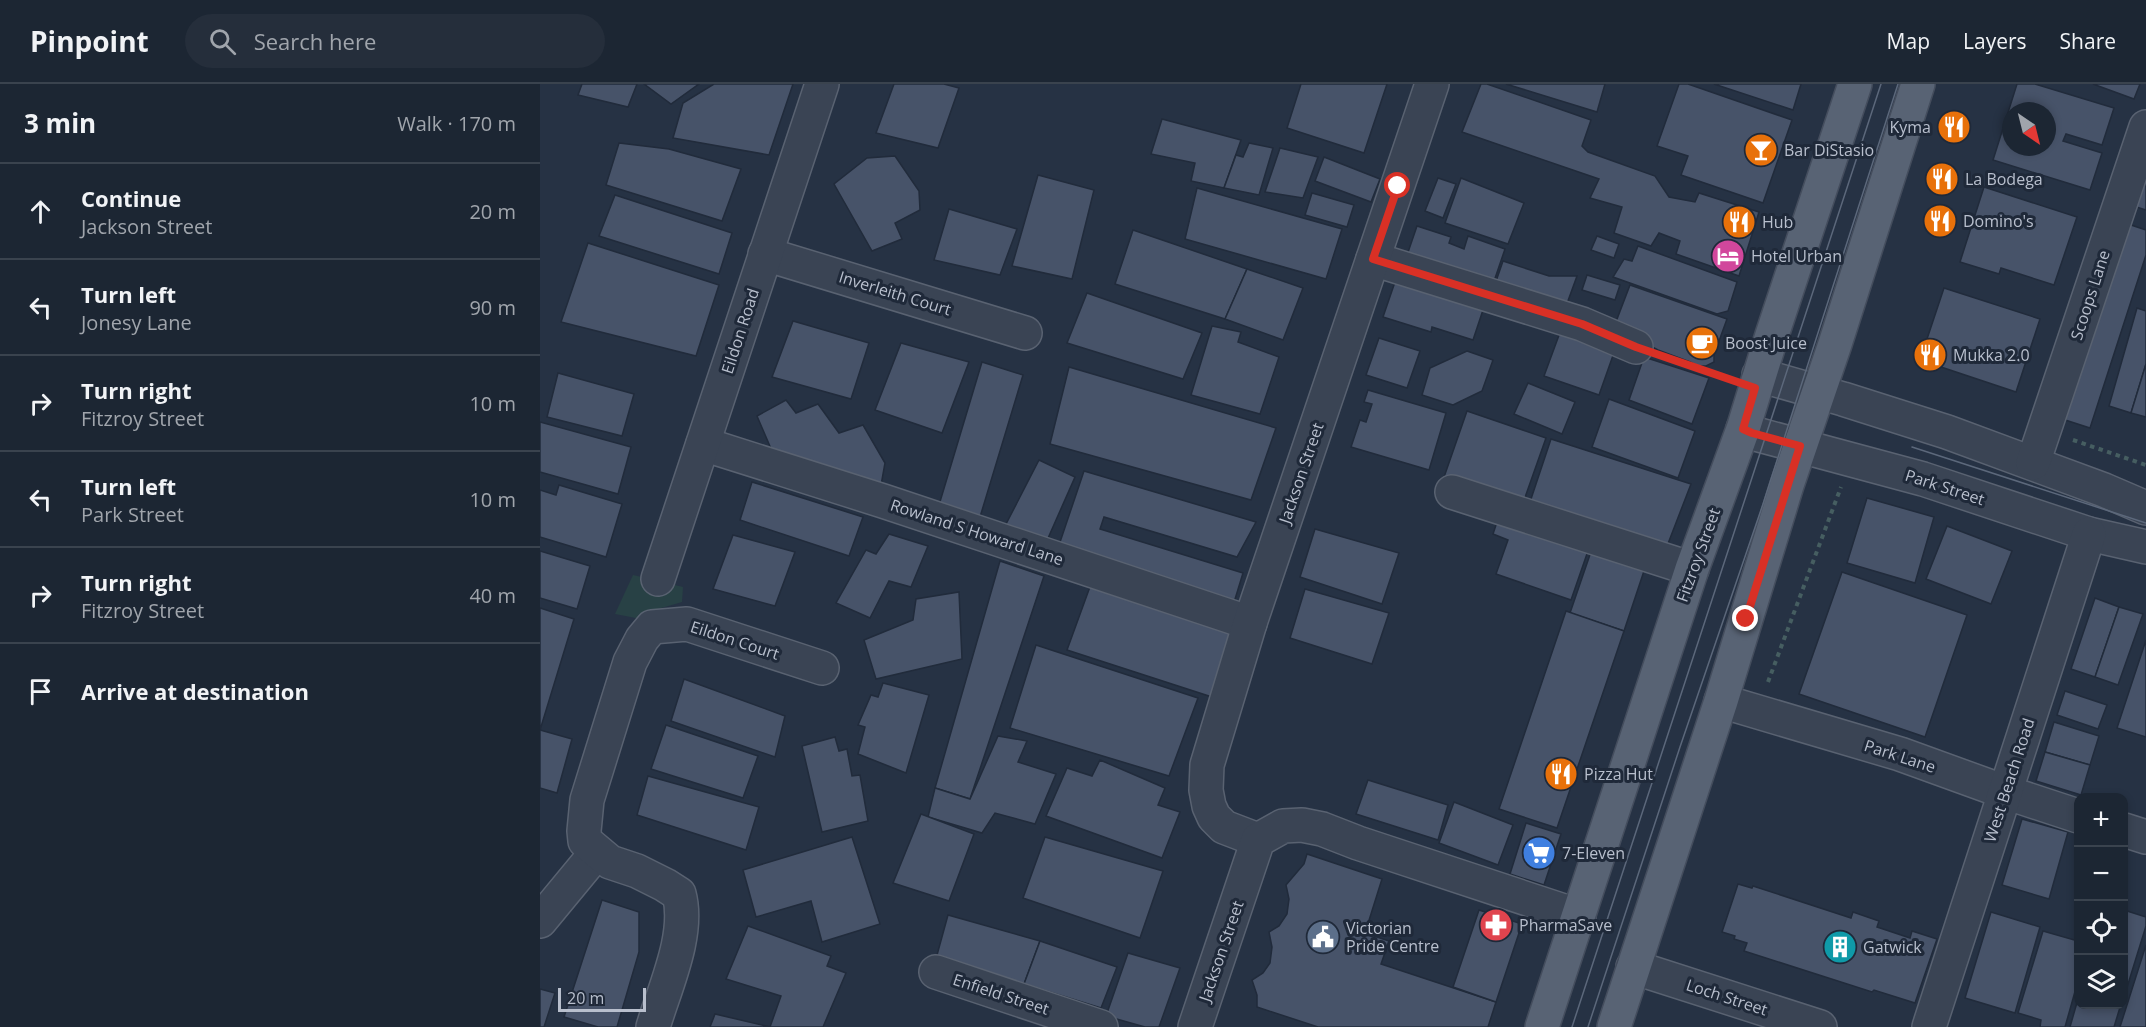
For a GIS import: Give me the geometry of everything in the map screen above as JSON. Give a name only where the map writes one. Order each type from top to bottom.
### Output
[{"type":"main road","name":"Fitzroy Street","points":[[1542,1027],[1692,569],[1743,429],[1855,84]]},
{"type":"main road","points":[[1614,1027],[1721,701],[1800,446],[1918,84]]},
{"type":"street","name":"Eildon Road","points":[[658,579],[822,84]]},
{"type":"street","name":"Jackson Street","points":[[1195,1027],[1258,840],[1224,827],[1211,811],[1206,790],[1207,765],[1250,623],[1431,84]]},
{"type":"street","name":"Scoops Lane","points":[[2033,463],[2146,127]]},
{"type":"street","name":"Inverleith Court","points":[[765,254],[1024,333]]},
{"type":"street","points":[[1373,259],[1582,324],[1636,347]]},
{"type":"street","points":[[1757,382],[1818,393],[1947,432],[2146,508]]},
{"type":"street","name":"Park Street","points":[[1743,429],[1923,478],[2089,534],[2146,547]]},
{"type":"street","name":"Rowland S Howard Lane","points":[[702,444],[895,505],[1250,623]]},
{"type":"street","points":[[1452,492],[1692,569]]},
{"type":"street","name":"West Beach Road","points":[[1929,1027],[2089,534]]},
{"type":"street","name":"Eildon Court","points":[[597,852],[585,841],[587,800],[630,662],[642,639],[652,627],[687,624],[822,668]]},
{"type":"street","name":"Park Lane","points":[[1721,701],[1900,754],[2074,814]]},
{"type":"street","points":[[1258,840],[1283,826],[1302,825],[1322,829],[1579,916]]},
{"type":"street","points":[[2128,831],[2146,837]]},
{"type":"street","points":[[540,921],[597,852],[610,862],[656,880],[679,894],[683,908],[682,933],[653,1027]]},
{"type":"street","name":"Loch Street","points":[[1634,967],[1820,1027]]},
{"type":"street","name":"Enfield Street","points":[[936,972],[1101,1027]]},
{"type":"path","points":[[1636,347],[1757,382]]},
{"type":"green space","points":[[633,575],[683,587],[682,602],[658,609],[641,619],[615,614]]},
{"type":"building","points":[[582,84],[637,84],[628,107],[578,95]]},
{"type":"building","points":[[644,84],[699,84],[671,104]]},
{"type":"building","points":[[714,84],[793,84],[769,155],[673,138],[683,103]]},
{"type":"building","points":[[894,84],[944,84],[959,88],[938,148],[876,133]]},
{"type":"building","points":[[1301,84],[1387,84],[1364,153],[1287,128]]},
{"type":"building","points":[[1481,84],[1487,84],[1591,120],[1582,146],[1588,152],[1655,176],[1669,197],[1695,202],[1699,193],[1759,212],[1739,276],[1676,254],[1680,241],[1659,233],[1651,246],[1614,233],[1622,207],[1590,198],[1599,179],[1462,132]]},
{"type":"building","points":[[1506,84],[1605,84],[1597,112]]},
{"type":"building","points":[[1679,84],[1688,84],[1792,120],[1763,203],[1681,175],[1688,156],[1657,146]]},
{"type":"building","points":[[1714,84],[1801,84],[1793,110]]},
{"type":"building","points":[[2017,84],[2035,84],[2114,108],[2102,145],[2066,134],[2063,141],[2102,153],[2090,190],[1993,160],[2002,132],[2002,156],[2056,156],[2056,102],[2011,102]]},
{"type":"building","points":[[2093,84],[2140,84],[2134,99]]},
{"type":"building","points":[[1162,119],[1241,140],[1224,188],[1191,181],[1195,163],[1151,154]]},
{"type":"building","points":[[619,143],[669,149],[741,169],[722,221],[606,185]]},
{"type":"building","points":[[1249,143],[1273,148],[1259,195],[1224,188],[1236,155],[1243,157]]},
{"type":"building","points":[[2146,147],[2146,210],[2127,204]]},
{"type":"building","points":[[1280,148],[1318,157],[1303,198],[1265,192]]},
{"type":"building","points":[[895,156],[919,191],[920,210],[895,223],[902,239],[872,251],[834,184],[867,158]]},
{"type":"building","points":[[1324,157],[1380,179],[1371,202],[1315,181]]},
{"type":"building","points":[[1038,175],[1094,190],[1072,279],[1012,266]]},
{"type":"building","points":[[1438,178],[1456,184],[1443,218],[1425,211]]},
{"type":"building","points":[[1461,178],[1524,203],[1508,244],[1445,223]]},
{"type":"building","points":[[1984,187],[2077,217],[2054,285],[2001,268],[1999,274],[1960,262]]},
{"type":"building","points":[[1197,188],[1342,229],[1326,279],[1185,239]]},
{"type":"building","points":[[1312,193],[1354,205],[1347,227],[1305,215]]},
{"type":"building","points":[[615,195],[732,233],[719,274],[599,236]]},
{"type":"building","points":[[949,209],[1017,229],[1000,275],[934,260]]},
{"type":"building","points":[[2122,222],[2146,230],[2146,255],[2090,428],[2059,418]]},
{"type":"building","points":[[1417,226],[1451,237],[1449,243],[1464,249],[1468,236],[1505,249],[1490,293],[1404,264]]},
{"type":"building","points":[[1133,230],[1247,269],[1225,319],[1115,284]]},
{"type":"building","points":[[1597,236],[1619,244],[1614,258],[1591,250]]},
{"type":"building","points":[[588,243],[719,285],[696,356],[561,322]]},
{"type":"building","points":[[1638,246],[1737,282],[1728,311],[1717,314],[1613,277],[1624,259],[1632,261]]},
{"type":"building","points":[[1503,261],[1549,276],[1577,276],[1565,309],[1493,290]]},
{"type":"building","points":[[1247,269],[1303,288],[1283,340],[1225,319]]},
{"type":"building","points":[[1587,275],[1620,285],[1615,300],[1582,290]]},
{"type":"building","points":[[1396,279],[1486,301],[1473,340],[1432,327],[1431,332],[1383,317]]},
{"type":"building","points":[[1630,285],[1727,319],[1714,355],[1714,362],[1706,366],[1697,366],[1658,350],[1614,327]]},
{"type":"building","points":[[1944,288],[2040,319],[2016,392],[1920,360]]},
{"type":"building","points":[[1087,293],[1202,333],[1183,379],[1067,343]]},
{"type":"building","points":[[2137,308],[2146,311],[2146,364],[2131,413],[2109,406]]},
{"type":"building","points":[[793,321],[869,343],[851,399],[772,377]]},
{"type":"building","points":[[1212,326],[1241,332],[1238,342],[1279,357],[1260,414],[1191,395]]},
{"type":"building","points":[[1562,327],[1616,347],[1599,395],[1544,376]]},
{"type":"building","points":[[1379,338],[1420,351],[1407,388],[1366,375]]},
{"type":"building","points":[[901,343],[969,362],[942,433],[875,410]]},
{"type":"building","points":[[1467,351],[1493,360],[1482,391],[1453,405],[1422,395],[1430,368]]},
{"type":"building","points":[[1644,357],[1709,378],[1692,424],[1629,400]]},
{"type":"building","points":[[982,362],[1023,375],[980,517],[939,505]]},
{"type":"building","points":[[2146,364],[2146,417],[2131,413]]},
{"type":"building","points":[[1069,367],[1276,428],[1251,500],[1050,444]]},
{"type":"building","points":[[558,373],[634,394],[622,436],[547,417]]},
{"type":"building","points":[[1528,383],[1575,402],[1562,434],[1514,414]]},
{"type":"building","points":[[1368,390],[1446,413],[1429,470],[1351,447],[1360,420],[1366,422],[1372,404],[1364,402]]},
{"type":"building","points":[[1609,399],[1695,431],[1678,478],[1592,447]]},
{"type":"building","points":[[786,400],[796,413],[818,404],[839,433],[863,425],[885,463],[880,491],[775,458],[757,416]]},
{"type":"building","points":[[1467,411],[1546,438],[1522,506],[1443,480]]},
{"type":"building","points":[[540,422],[631,447],[618,494],[540,472]]},
{"type":"building","points":[[1551,439],[1691,484],[1664,554],[1528,508]]},
{"type":"building","points":[[1039,460],[1075,477],[1045,545],[1004,528]]},
{"type":"building","points":[[1084,471],[1256,522],[1237,557],[1104,517],[1100,529],[1243,573],[1232,609],[1057,551]]},
{"type":"building","points":[[752,482],[863,517],[849,556],[740,520]]},
{"type":"building","points":[[559,485],[622,504],[606,557],[540,537],[540,490],[556,495]]},
{"type":"building","points":[[1867,498],[1934,517],[1915,583],[1847,563]]},
{"type":"building","points":[[1499,516],[1589,548],[1571,600],[1496,574],[1508,540],[1493,534]]},
{"type":"building","points":[[1947,526],[2012,551],[1991,604],[1926,579]]},
{"type":"building","points":[[1315,529],[1399,553],[1382,604],[1300,577]]},
{"type":"building","points":[[889,534],[928,546],[911,587],[889,581],[870,618],[836,603],[866,550],[876,554]]},
{"type":"building","points":[[733,535],[795,552],[775,606],[713,589]]},
{"type":"building","points":[[1595,540],[1648,559],[1624,631],[1570,613]]},
{"type":"building","points":[[540,551],[590,566],[577,609],[540,598]]},
{"type":"building","points":[[1000,561],[1044,576],[970,799],[935,788]]},
{"type":"building","points":[[1842,572],[1967,615],[1925,737],[1799,694]]},
{"type":"building","points":[[1091,584],[1233,634],[1212,697],[1067,650]]},
{"type":"building","points":[[1305,589],[1389,613],[1372,664],[1290,638]]},
{"type":"building","points":[[959,592],[962,659],[876,679],[864,640],[913,620],[916,599]]},
{"type":"building","points":[[2095,598],[2119,607],[2095,677],[2071,669]]},
{"type":"building","points":[[2119,607],[2143,614],[2118,685],[2095,677]]},
{"type":"building","points":[[540,608],[574,619],[540,730]]},
{"type":"building","points":[[1566,611],[1624,631],[1557,828],[1499,809]]},
{"type":"building","points":[[2146,640],[2146,737],[2117,728]]},
{"type":"building","points":[[1036,645],[1198,698],[1169,776],[1010,728]]},
{"type":"building","points":[[684,679],[785,716],[775,757],[671,721]]},
{"type":"building","points":[[883,683],[929,695],[906,773],[858,754],[865,727],[858,725],[871,695],[878,697]]},
{"type":"building","points":[[2065,691],[2107,705],[2098,729],[2057,715]]},
{"type":"building","points":[[2054,722],[2099,736],[2090,765],[2045,752]]},
{"type":"building","points":[[666,725],[758,756],[743,798],[651,769]]},
{"type":"building","points":[[540,730],[572,739],[557,793],[540,788]]},
{"type":"building","points":[[998,736],[1027,741],[1018,762],[1056,774],[1035,824],[995,813],[982,833],[928,817],[935,788],[970,799]]},
{"type":"building","points":[[835,737],[839,751],[847,749],[852,776],[860,775],[868,821],[822,832],[802,746]]},
{"type":"building","points":[[2045,752],[2090,765],[2082,793],[2036,781]]},
{"type":"building","points":[[1100,760],[1165,788],[1158,805],[1180,812],[1162,858],[1046,816],[1067,768],[1092,776]]},
{"type":"building","points":[[648,776],[759,807],[746,850],[637,815]]},
{"type":"building","points":[[1368,780],[1448,805],[1438,840],[1356,814]]},
{"type":"building","points":[[1454,802],[1513,825],[1498,865],[1439,843]]},
{"type":"building","points":[[921,814],[974,834],[949,901],[893,883]]},
{"type":"building","points":[[2022,819],[2068,832],[2049,899],[2002,885]]},
{"type":"building","points":[[1526,823],[1561,834],[1544,885],[1510,874]]},
{"type":"building","points":[[852,837],[880,924],[822,942],[811,901],[756,917],[743,870]]},
{"type":"building","points":[[1045,837],[1163,871],[1140,938],[1023,898]]},
{"type":"building","name":"Victorian Pride Centre","points":[[1307,854],[1382,879],[1365,933],[1389,941],[1381,964],[1496,1002],[1488,1027],[1318,1027],[1257,1007],[1257,995],[1252,980],[1263,973],[1270,963],[1272,947],[1269,932],[1279,926],[1287,914],[1289,899],[1286,885],[1304,864]]},
{"type":"building","name":"Gatwick","points":[[1738,884],[1752,888],[1753,886],[1851,918],[1853,912],[1879,921],[1877,927],[1910,938],[1912,931],[1937,939],[1915,1003],[1874,990],[1872,992],[1744,951],[1747,943],[1722,932]]},
{"type":"building","points":[[602,900],[639,912],[639,952],[617,1027],[598,1027],[564,1017]]},
{"type":"building","points":[[1479,910],[1522,924],[1496,1002],[1453,987]]},
{"type":"building","points":[[2128,911],[2146,917],[2146,926],[2128,984]]},
{"type":"building","points":[[1991,912],[2040,927],[2015,1013],[1965,998]]},
{"type":"building","points":[[948,915],[1040,941],[1024,984],[937,955]]},
{"type":"building","points":[[748,926],[831,956],[827,966],[846,973],[823,1027],[770,1027],[781,996],[726,979]]},
{"type":"building","points":[[2043,931],[2074,940],[2074,995],[2065,1027],[2040,1027],[2041,1020],[2018,1013]]},
{"type":"building","points":[[1040,941],[1117,967],[1101,1008],[1024,984]]},
{"type":"building","points":[[2146,945],[2146,1027],[2120,1027],[2126,1009],[2128,1009],[2128,1002]]},
{"type":"building","points":[[1128,953],[1180,968],[1159,1027],[1145,1027],[1106,1016]]},
{"type":"building","points":[[540,989],[555,993],[544,1027],[540,1027]]},
{"type":"building","points":[[2075,1009],[2119,1009],[2114,1027],[2070,1027]]},
{"type":"building","points":[[715,1014],[770,1027],[710,1027]]},
{"type":"tram line","points":[[1572,1027],[1881,84]]},
{"type":"tram line","points":[[1588,1027],[1763,504],[1898,84]]},
{"type":"tram line","points":[[1912,447],[2146,523]]},
{"type":"place","name":"Kyma","points":[[1954,127]]},
{"type":"place","name":"Bar DiStasio","points":[[1761,150]]},
{"type":"place","name":"La Bodega","points":[[1942,179]]},
{"type":"place","name":"Domino's","points":[[1940,221]]},
{"type":"place","name":"Hub","points":[[1739,222]]},
{"type":"place","name":"Hotel Urban","points":[[1728,256]]},
{"type":"place","name":"Boost Juice","points":[[1702,343]]},
{"type":"place","name":"Mukka 2.0","points":[[1930,355]]},
{"type":"place","name":"Pizza Hut","points":[[1561,774]]},
{"type":"place","name":"7-Eleven","points":[[1539,853]]},
{"type":"place","name":"PharmaSave","points":[[1496,925]]},
{"type":"place","name":"Victorian Pride Centre","points":[[1323,937]]},
{"type":"place","name":"Gatwick","points":[[1840,947]]},
{"type":"route","points":[[1398,186],[1373,259],[1582,324],[1636,347],[1755,388],[1743,429],[1800,446],[1746,619]]}]
